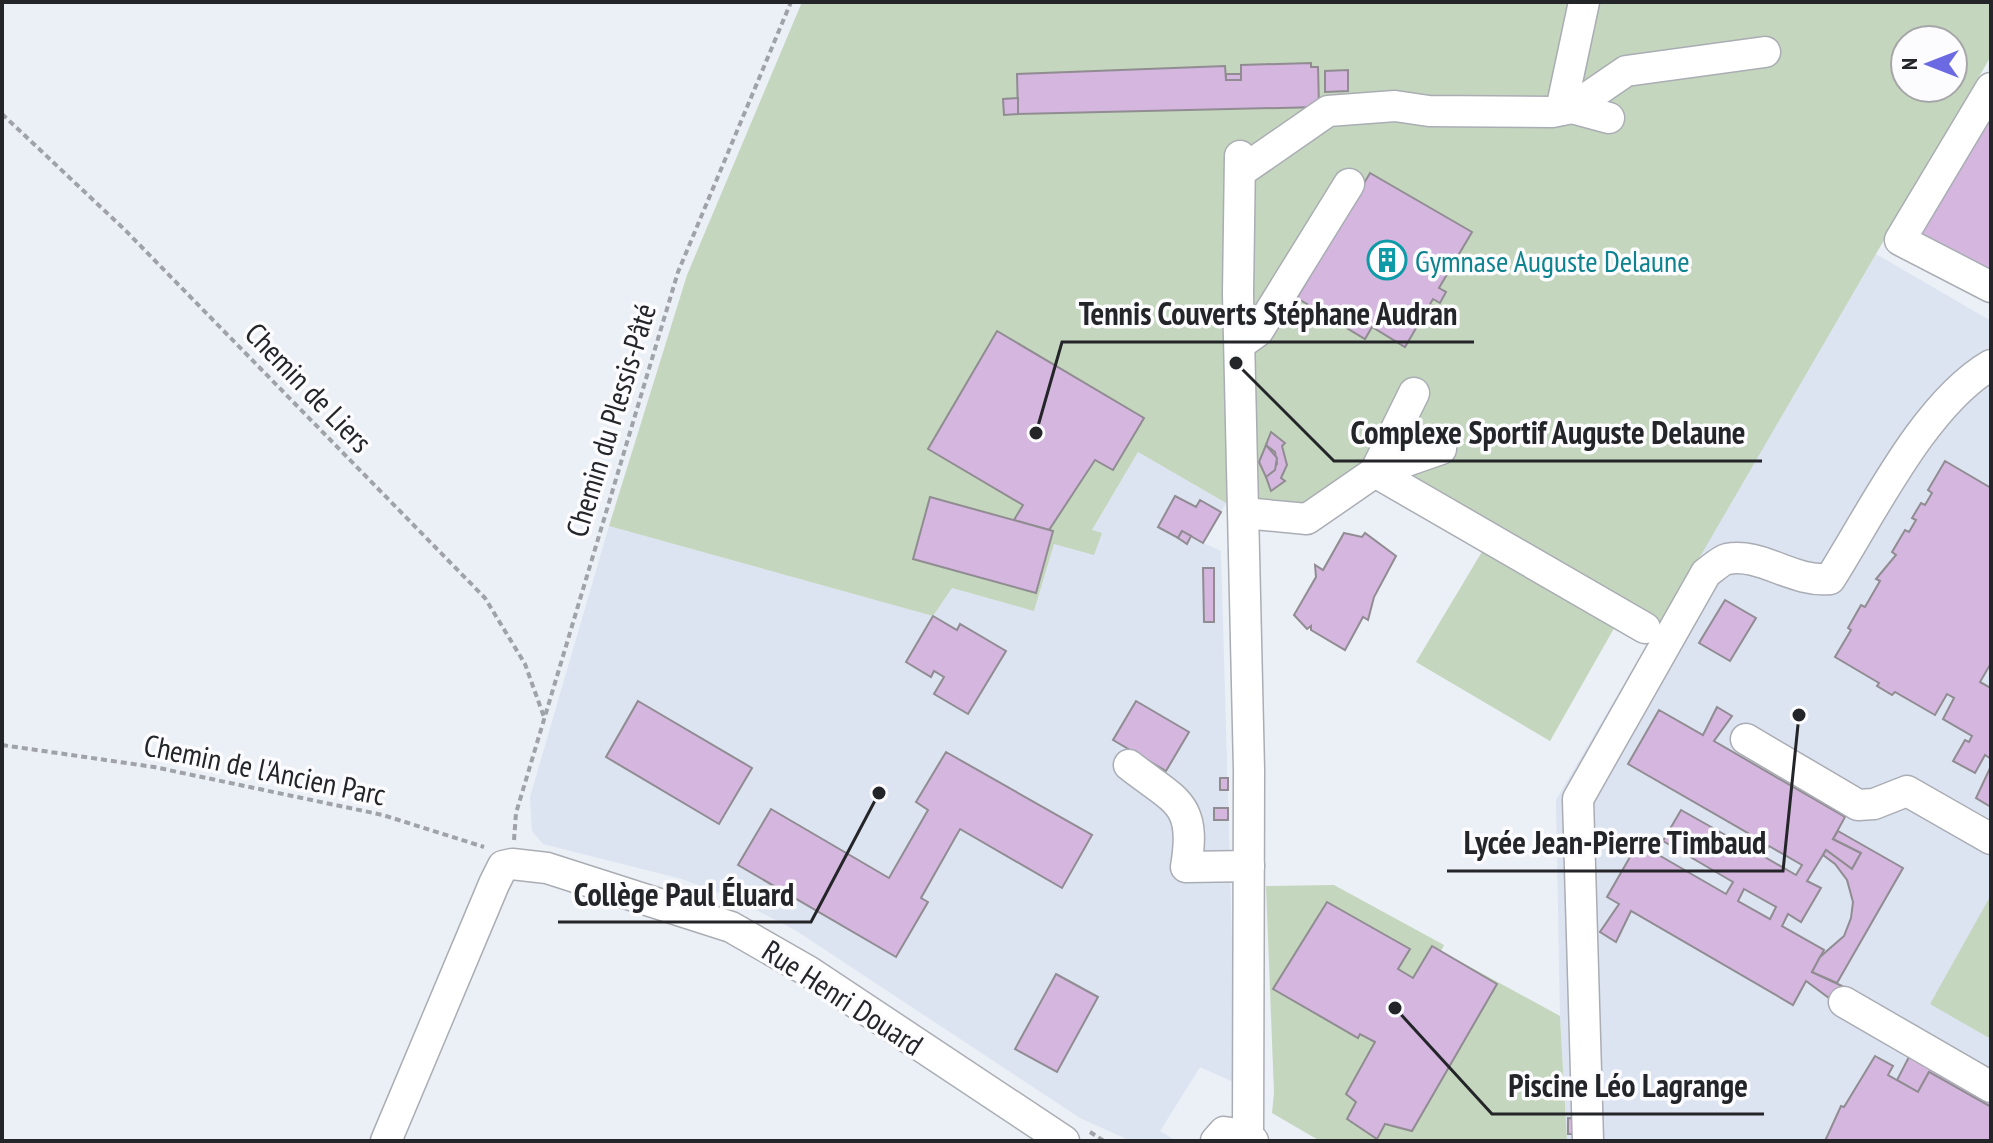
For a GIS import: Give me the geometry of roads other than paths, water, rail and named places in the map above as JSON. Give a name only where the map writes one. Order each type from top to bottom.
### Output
[{"type":"street","points":[[1567,109],[1584,2]]},
{"type":"street","points":[[1567,109],[1626,71],[1765,52]]},
{"type":"street","points":[[1991,88],[1900,240],[1991,287]]},
{"type":"street","points":[[1216,1141],[1224,1132],[1250,1140],[1249,770],[1240,344],[1240,164],[1328,111],[1395,106],[1429,111],[1567,109],[1609,118]]},
{"type":"street","points":[[1240,344],[1258,331],[1349,184]]},
{"type":"street","points":[[1588,1141],[1578,799],[1706,573],[1725,559],[1753,560],[1809,581],[1830,579],[1932,417],[1977,373],[1991,365]]},
{"type":"street","points":[[1375,472],[1414,393]]},
{"type":"street","points":[[1244,513],[1307,519],[1375,472],[1441,449]]},
{"type":"street","points":[[1375,472],[1645,628]]},
{"type":"street","points":[[1746,739],[1858,805],[1874,804],[1907,791],[1991,839]]},
{"type":"street","points":[[1129,765],[1184,808],[1192,832],[1186,867],[1249,866]]},
{"type":"street","name":"Rue Henri Douard","points":[[386,1141],[494,884],[503,866],[512,864],[547,868],[731,927],[808,971],[1064,1141]]},
{"type":"street","points":[[1844,1002],[1991,1087]]},
{"type":"place","name":"Gymnase Auguste Delaune","points":[[1387,260]]},
{"type":"place","name":"Complexe Sportif Auguste Delaune","points":[[1236,363]]},
{"type":"place","name":"Tennis Couverts Stéphane Audran","points":[[1036,433]]},
{"type":"place","name":"Lycée Jean-Pierre Timbaud","points":[[1799,715]]},
{"type":"place","name":"Collège Paul Éluard","points":[[879,793]]},
{"type":"place","name":"Piscine Léo Lagrange","points":[[1395,1008]]}]
